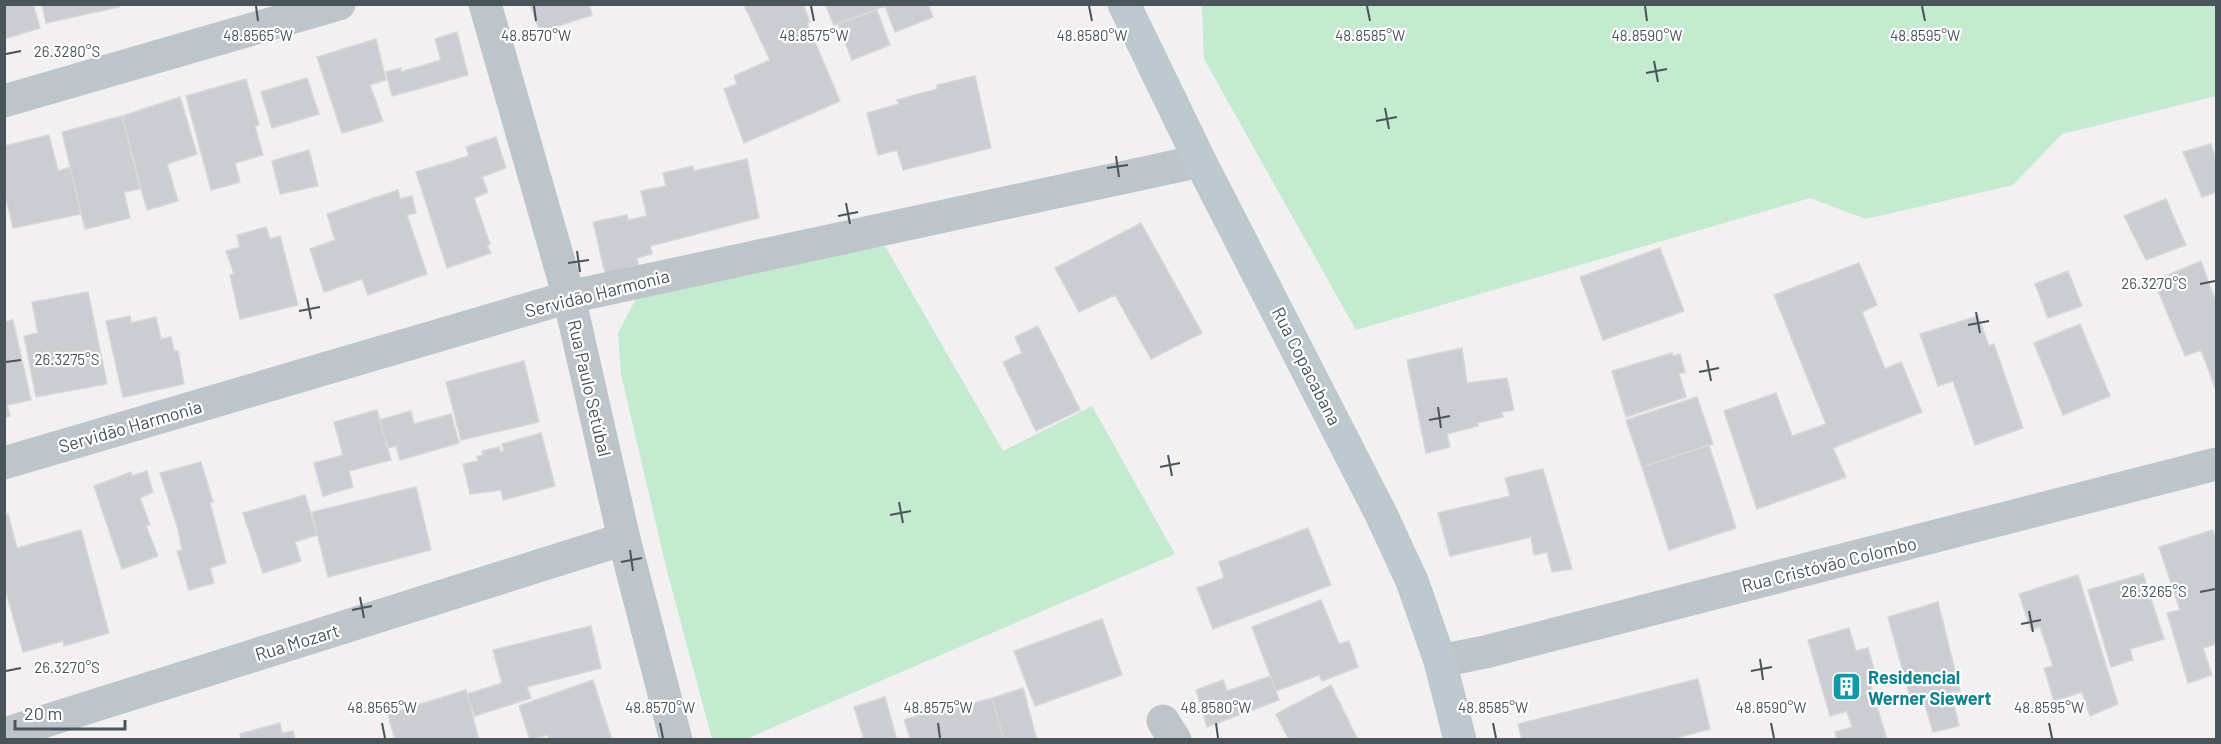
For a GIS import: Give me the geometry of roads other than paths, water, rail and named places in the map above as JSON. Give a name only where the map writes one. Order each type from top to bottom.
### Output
[{"type":"main road","name":"Rua Copacabana","points":[[1124,4],[1200,161],[1382,514],[1412,581],[1440,661],[1460,740]]},
{"type":"street","points":[[4,101],[339,4]]},
{"type":"street","name":"Rua Paulo Setúbal","points":[[485,4],[569,297],[624,539],[676,740]]},
{"type":"street","name":"Servidão Harmonia","points":[[4,463],[569,297],[1200,161]]},
{"type":"street","name":"Rua Cristóvão Colombo","points":[[1440,661],[1485,652],[2217,464]]},
{"type":"street","name":"Rua Mozart","points":[[4,734],[624,539]]},
{"type":"place","name":"Residencial Werner Siewert","points":[[1847,687]]}]
